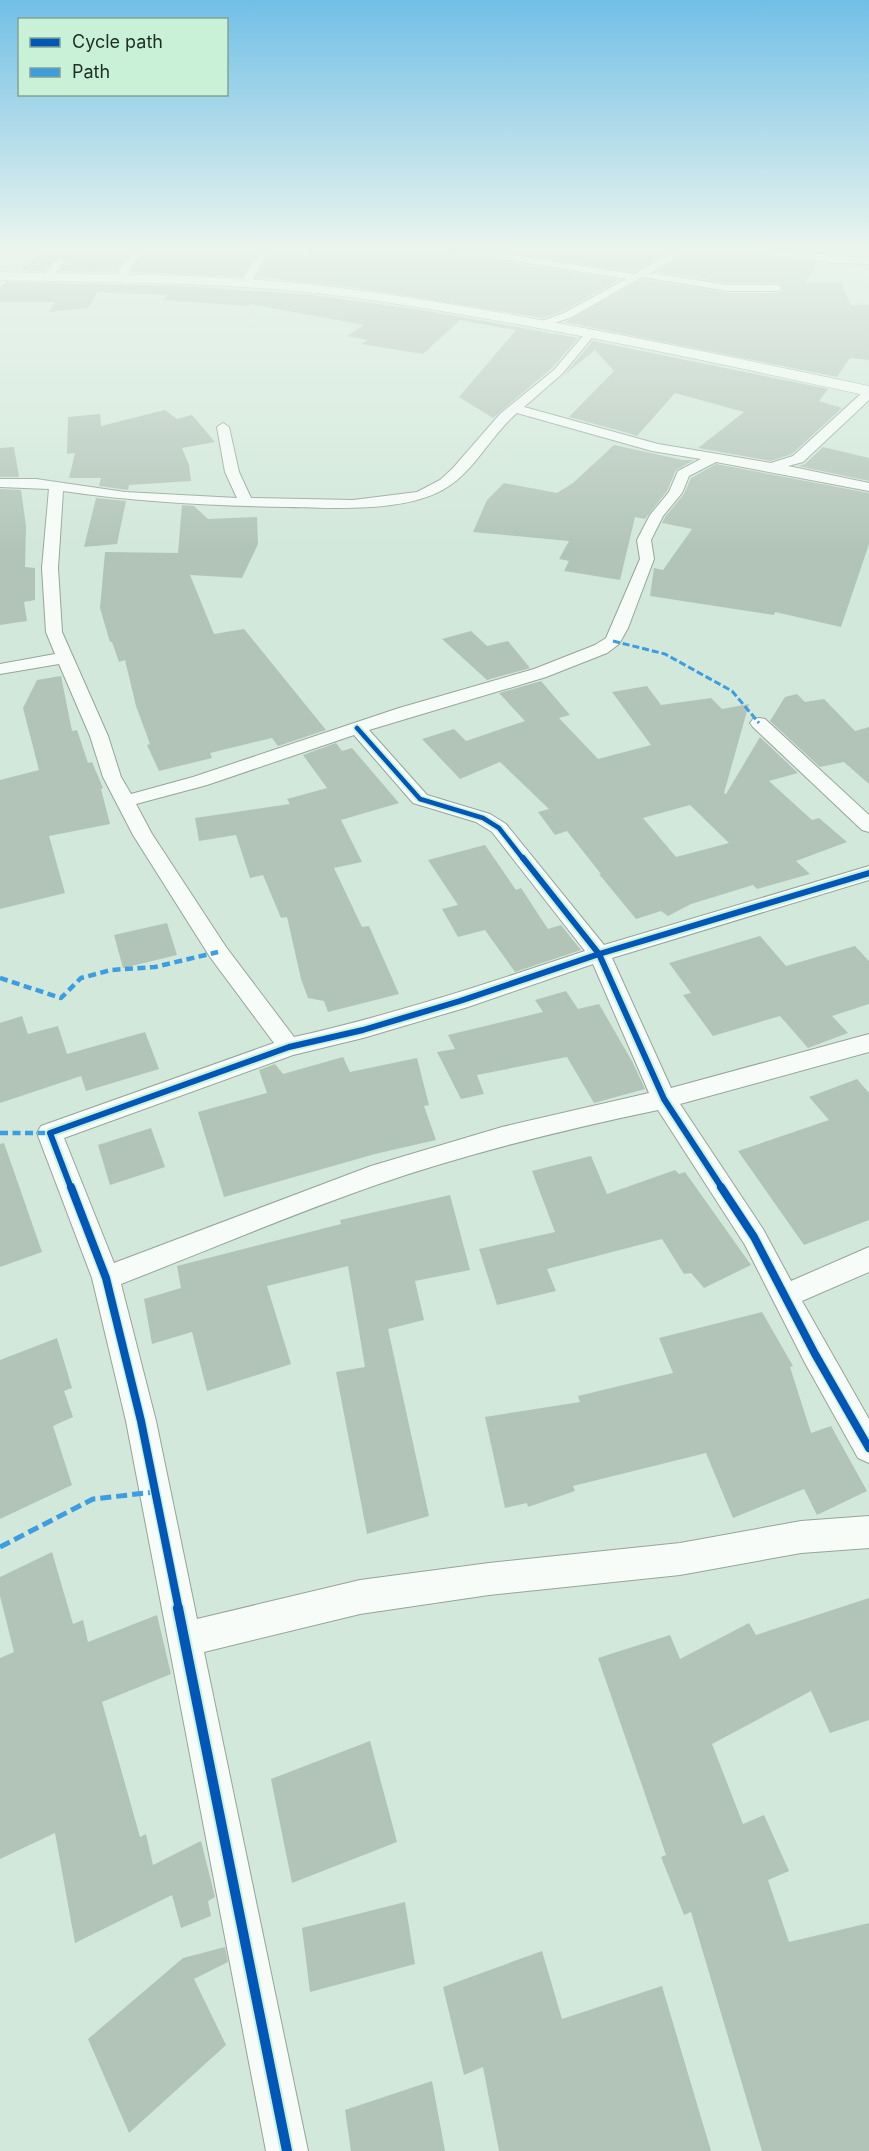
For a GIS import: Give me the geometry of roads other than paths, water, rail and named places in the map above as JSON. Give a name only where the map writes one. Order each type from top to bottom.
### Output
[{"type":"street","points":[[0,483],[36,483],[125,496],[246,503],[380,503],[420,496],[445,483],[458,471],[514,408],[558,372],[576,350]]},
{"type":"street","points":[[682,350],[869,392]]},
{"type":"street","points":[[798,466],[869,392]]},
{"type":"street","points":[[514,408],[657,448],[772,468],[798,466],[869,487]]},
{"type":"street","points":[[223,427],[232,472],[246,503]]},
{"type":"street","points":[[126,801],[200,781],[357,728],[550,669],[583,658],[613,641],[641,578],[647,559],[644,540],[657,515],[675,493],[682,474],[712,459]]},
{"type":"street","points":[[56,487],[50,568],[50,604],[54,632],[63,658],[99,736],[112,777],[143,835],[182,891],[224,961],[289,1047]]},
{"type":"street","points":[[0,669],[63,658]]},
{"type":"street","points":[[759,723],[869,826]]},
{"type":"street","points":[[357,728],[420,799],[483,818],[499,828],[599,954],[663,1099],[754,1237],[815,1354],[869,1448]]},
{"type":"street","points":[[286,2151],[141,1421],[106,1278],[50,1133],[289,1047],[363,1030],[460,1001],[599,954],[869,873]]},
{"type":"street","points":[[106,1278],[370,1176],[502,1137],[663,1099],[869,1043]]},
{"type":"street","points":[[785,1296],[869,1259]]},
{"type":"street","points":[[186,1639],[360,1597],[489,1579],[680,1559],[801,1537],[869,1532]]}]
